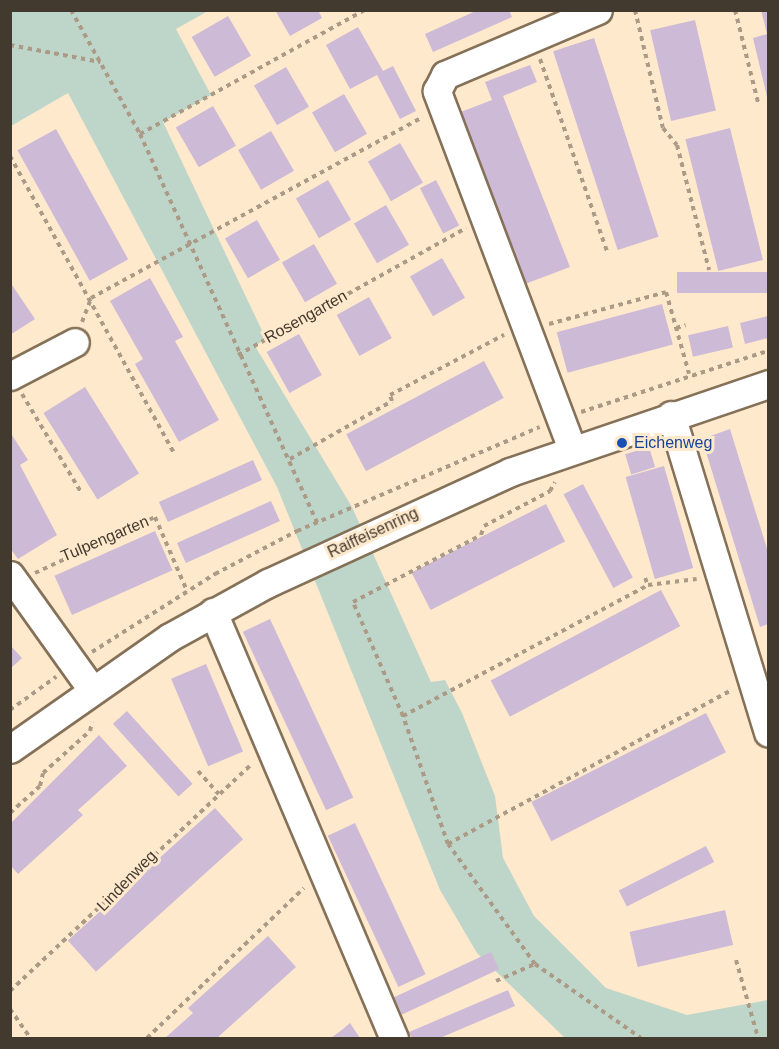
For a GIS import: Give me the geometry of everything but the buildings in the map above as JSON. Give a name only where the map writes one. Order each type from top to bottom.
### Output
[{"type":"street","points":[[572,449],[440,108],[437,91],[446,75],[532,35],[598,10]]},
{"type":"street","points":[[10,376],[75,342]]},
{"type":"street","name":"Raiffeisenring","points":[[10,749],[91,688],[213,612],[362,538],[572,449],[768,384]]},
{"type":"street","points":[[671,415],[768,733]]},
{"type":"street","points":[[14,580],[91,688]]},
{"type":"street","points":[[213,612],[394,1038]]},
{"type":"path","points":[[10,710],[74,664],[187,591],[317,523],[290,459],[238,355],[140,134],[71,10]]},
{"type":"path","points":[[140,134],[365,10]]},
{"type":"path","points":[[635,10],[663,128],[677,145],[709,270]]},
{"type":"path","points":[[735,10],[758,102]]},
{"type":"path","points":[[532,35],[607,251]]},
{"type":"path","points":[[10,45],[100,62]]},
{"type":"path","points":[[75,342],[91,298],[189,241],[440,108]]},
{"type":"path","points":[[10,156],[91,298],[174,453]]},
{"type":"path","name":"Rosengarten","points":[[238,355],[482,219]]},
{"type":"path","points":[[290,459],[392,401],[390,395],[510,332],[526,331],[666,292],[689,374]]},
{"type":"path","points":[[676,328],[686,325]]},
{"type":"path","points":[[10,376],[82,494]]},
{"type":"path","points":[[675,379],[677,386]]},
{"type":"path","points":[[557,478],[550,491],[484,526],[481,535],[353,602],[403,716],[448,844],[535,964],[642,1038]]},
{"type":"path","name":"Tulpengarten","points":[[14,580],[155,517],[187,591]]},
{"type":"path","points":[[403,716],[648,585],[675,585],[719,573]]},
{"type":"path","points":[[645,578],[648,585]]},
{"type":"path","points":[[448,844],[752,680]]},
{"type":"path","points":[[10,813],[102,713]]},
{"type":"path","name":"Lindenweg","points":[[10,991],[270,748]]},
{"type":"path","points":[[198,771],[219,794]]},
{"type":"path","points":[[147,1038],[323,870]]},
{"type":"path","points":[[736,960],[758,1038]]},
{"type":"path","points":[[496,981],[535,964]]},
{"type":"path","points":[[10,1009],[30,1038]]},
{"type":"green space","points":[[10,11],[208,11],[176,29],[211,95],[163,122],[266,339],[255,346],[352,507],[431,682],[445,680],[462,713],[495,796],[503,858],[534,916],[606,988],[687,1015],[768,1000],[768,1038],[565,1038],[477,953],[440,890],[277,487],[68,93],[11,126]]},
{"type":"place","name":"Eichenweg","points":[[622,443]]}]
